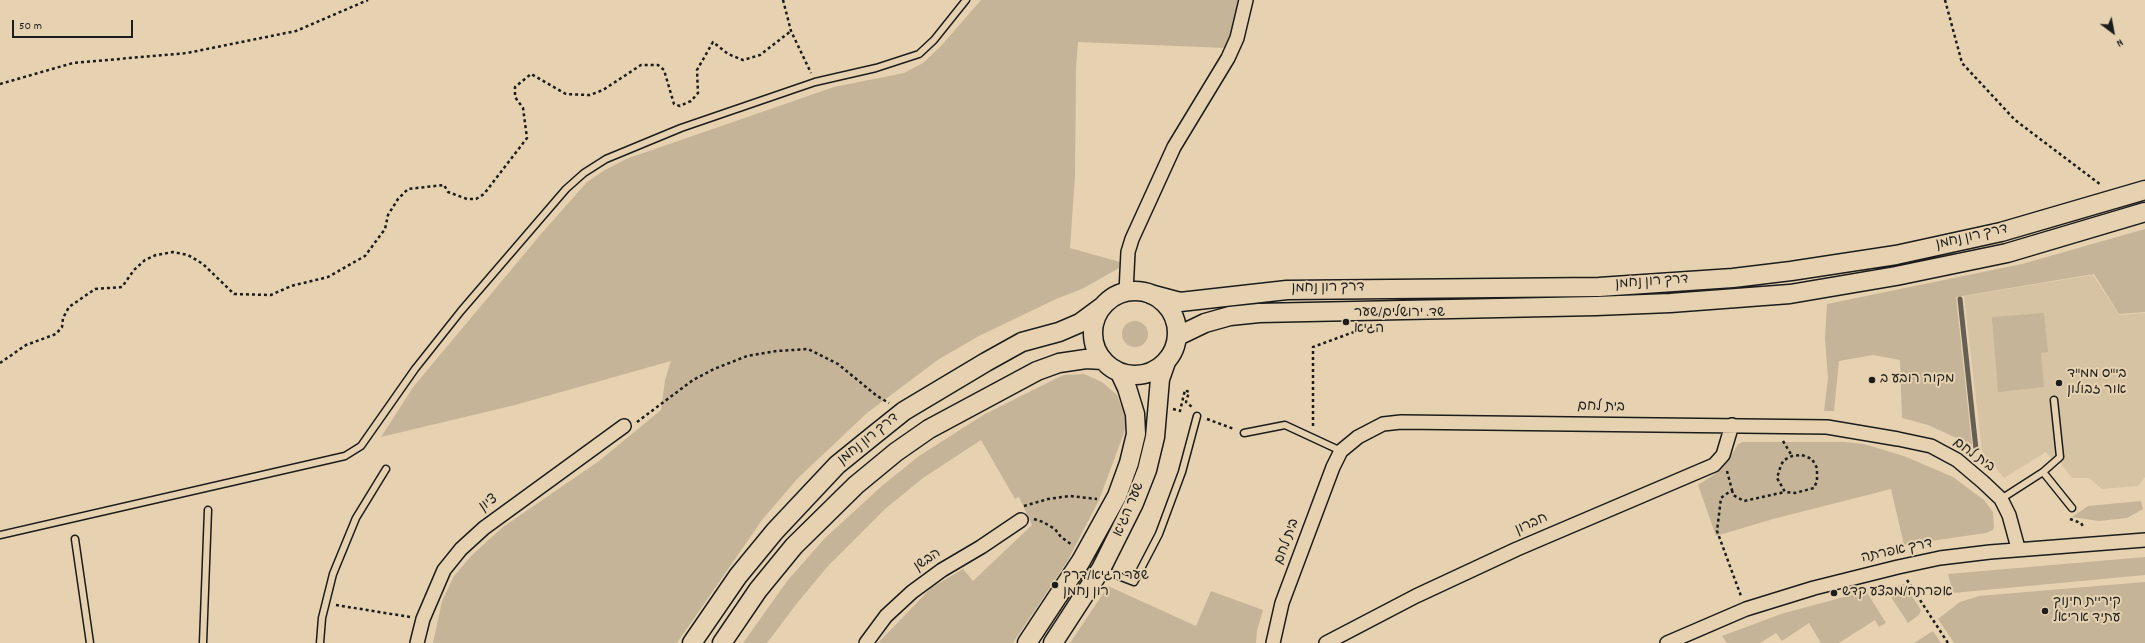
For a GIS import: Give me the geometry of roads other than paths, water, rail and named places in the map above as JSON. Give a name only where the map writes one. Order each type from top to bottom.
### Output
[{"type":"main road","name":"דרך רון נחמן","points":[[1150,294],[1180,302],[1287,290],[1599,287],[1743,276],[1896,255],[2001,232],[2145,190]]},
{"type":"main road","name":"דרך רון נחמן","points":[[1178,336],[1205,323],[1230,316],[1259,313],[1596,306],[1678,303],[1790,294],[1875,280],[2000,255],[2065,238],[2145,212]]},
{"type":"main road","points":[[1138,291],[1150,294],[1162,300],[1172,313],[1178,336],[1176,346],[1166,362],[1150,373],[1135,375],[1120,373],[1103,360],[1096,351],[1093,329],[1096,318],[1103,306],[1112,298],[1126,292],[1138,291]]},
{"type":"main road","name":"דרך רון נחמן","points":[[692,643],[738,576],[775,531],[837,465],[874,434],[904,411],[986,362],[1022,342],[1059,332],[1080,323],[1103,306]]},
{"type":"main road","name":"דרך רון נחמן","points":[[722,643],[758,590],[794,546],[856,485],[896,452],[928,429],[1037,371],[1058,363],[1086,359],[1103,360]]},
{"type":"main road","name":"שער הגיא","points":[[1053,643],[1101,569],[1123,528],[1147,470],[1157,421],[1160,379],[1166,362]]},
{"type":"main road","name":"שער הגיא","points":[[1027,643],[1081,561],[1117,496],[1129,463],[1136,434],[1135,414],[1127,388],[1120,373]]},
{"type":"street","points":[[1126,292],[1128,252],[1132,238],[1174,147],[1228,58],[1237,38],[1246,0]]},
{"type":"street","name":"בית לחם","points":[[1273,643],[1282,603],[1333,467],[1342,451],[1358,437],[1383,424],[1401,422],[1732,425],[1826,427],[1855,430],[1931,446],[1956,460],[2001,499],[2009,515],[2018,548]]},
{"type":"street","name":"חברון","points":[[1326,643],[1416,596],[1517,549],[1714,465],[1723,455],[1732,425]]},
{"type":"street","name":"ציון","points":[[417,643],[423,619],[444,570],[461,549],[484,528],[628,426]]},
{"type":"street","name":"הבשן","points":[[866,643],[886,616],[912,592],[942,570],[982,547],[1021,513]]},
{"type":"street","name":"דרך אפרתה","points":[[1667,643],[1746,609],[1829,584],[1940,558],[2018,548],[2145,540]]},
{"type":"lane","points":[[0,535],[345,456],[361,446],[414,369],[461,311],[566,189],[584,173],[606,159],[681,128],[815,82],[884,66],[919,54],[934,40],[966,0]]},
{"type":"lane","points":[[2001,499],[2043,472],[2060,457],[2054,400]]},
{"type":"lane","points":[[1101,569],[1134,582],[1158,534],[1180,479],[1197,416]]},
{"type":"lane","points":[[1244,433],[1286,425],[1342,451]]},
{"type":"lane","points":[[320,643],[326,603],[333,574],[356,518],[386,469]]},
{"type":"lane","points":[[2043,472],[2072,508]]},
{"type":"lane","points":[[203,643],[208,510]]},
{"type":"lane","points":[[75,539],[90,643]]},
{"type":"waterway","points":[[1960,299],[1976,449]]},
{"type":"place","name":"שד. ירושלים/שער הגיא","points":[[1346,322]]},
{"type":"place","name":"מקוה רובע ב","points":[[1872,380]]},
{"type":"place","name":"בי\"ס ממ\"ד אור זבולון","points":[[2059,383]]},
{"type":"place","name":"שער הגיא/דרך רון נחמן","points":[[1055,585]]},
{"type":"place","name":"אפרתה/מבצע קדש","points":[[1834,593]]},
{"type":"place","name":"קיריית חינוך עתיד אריאל","points":[[2045,611]]}]
